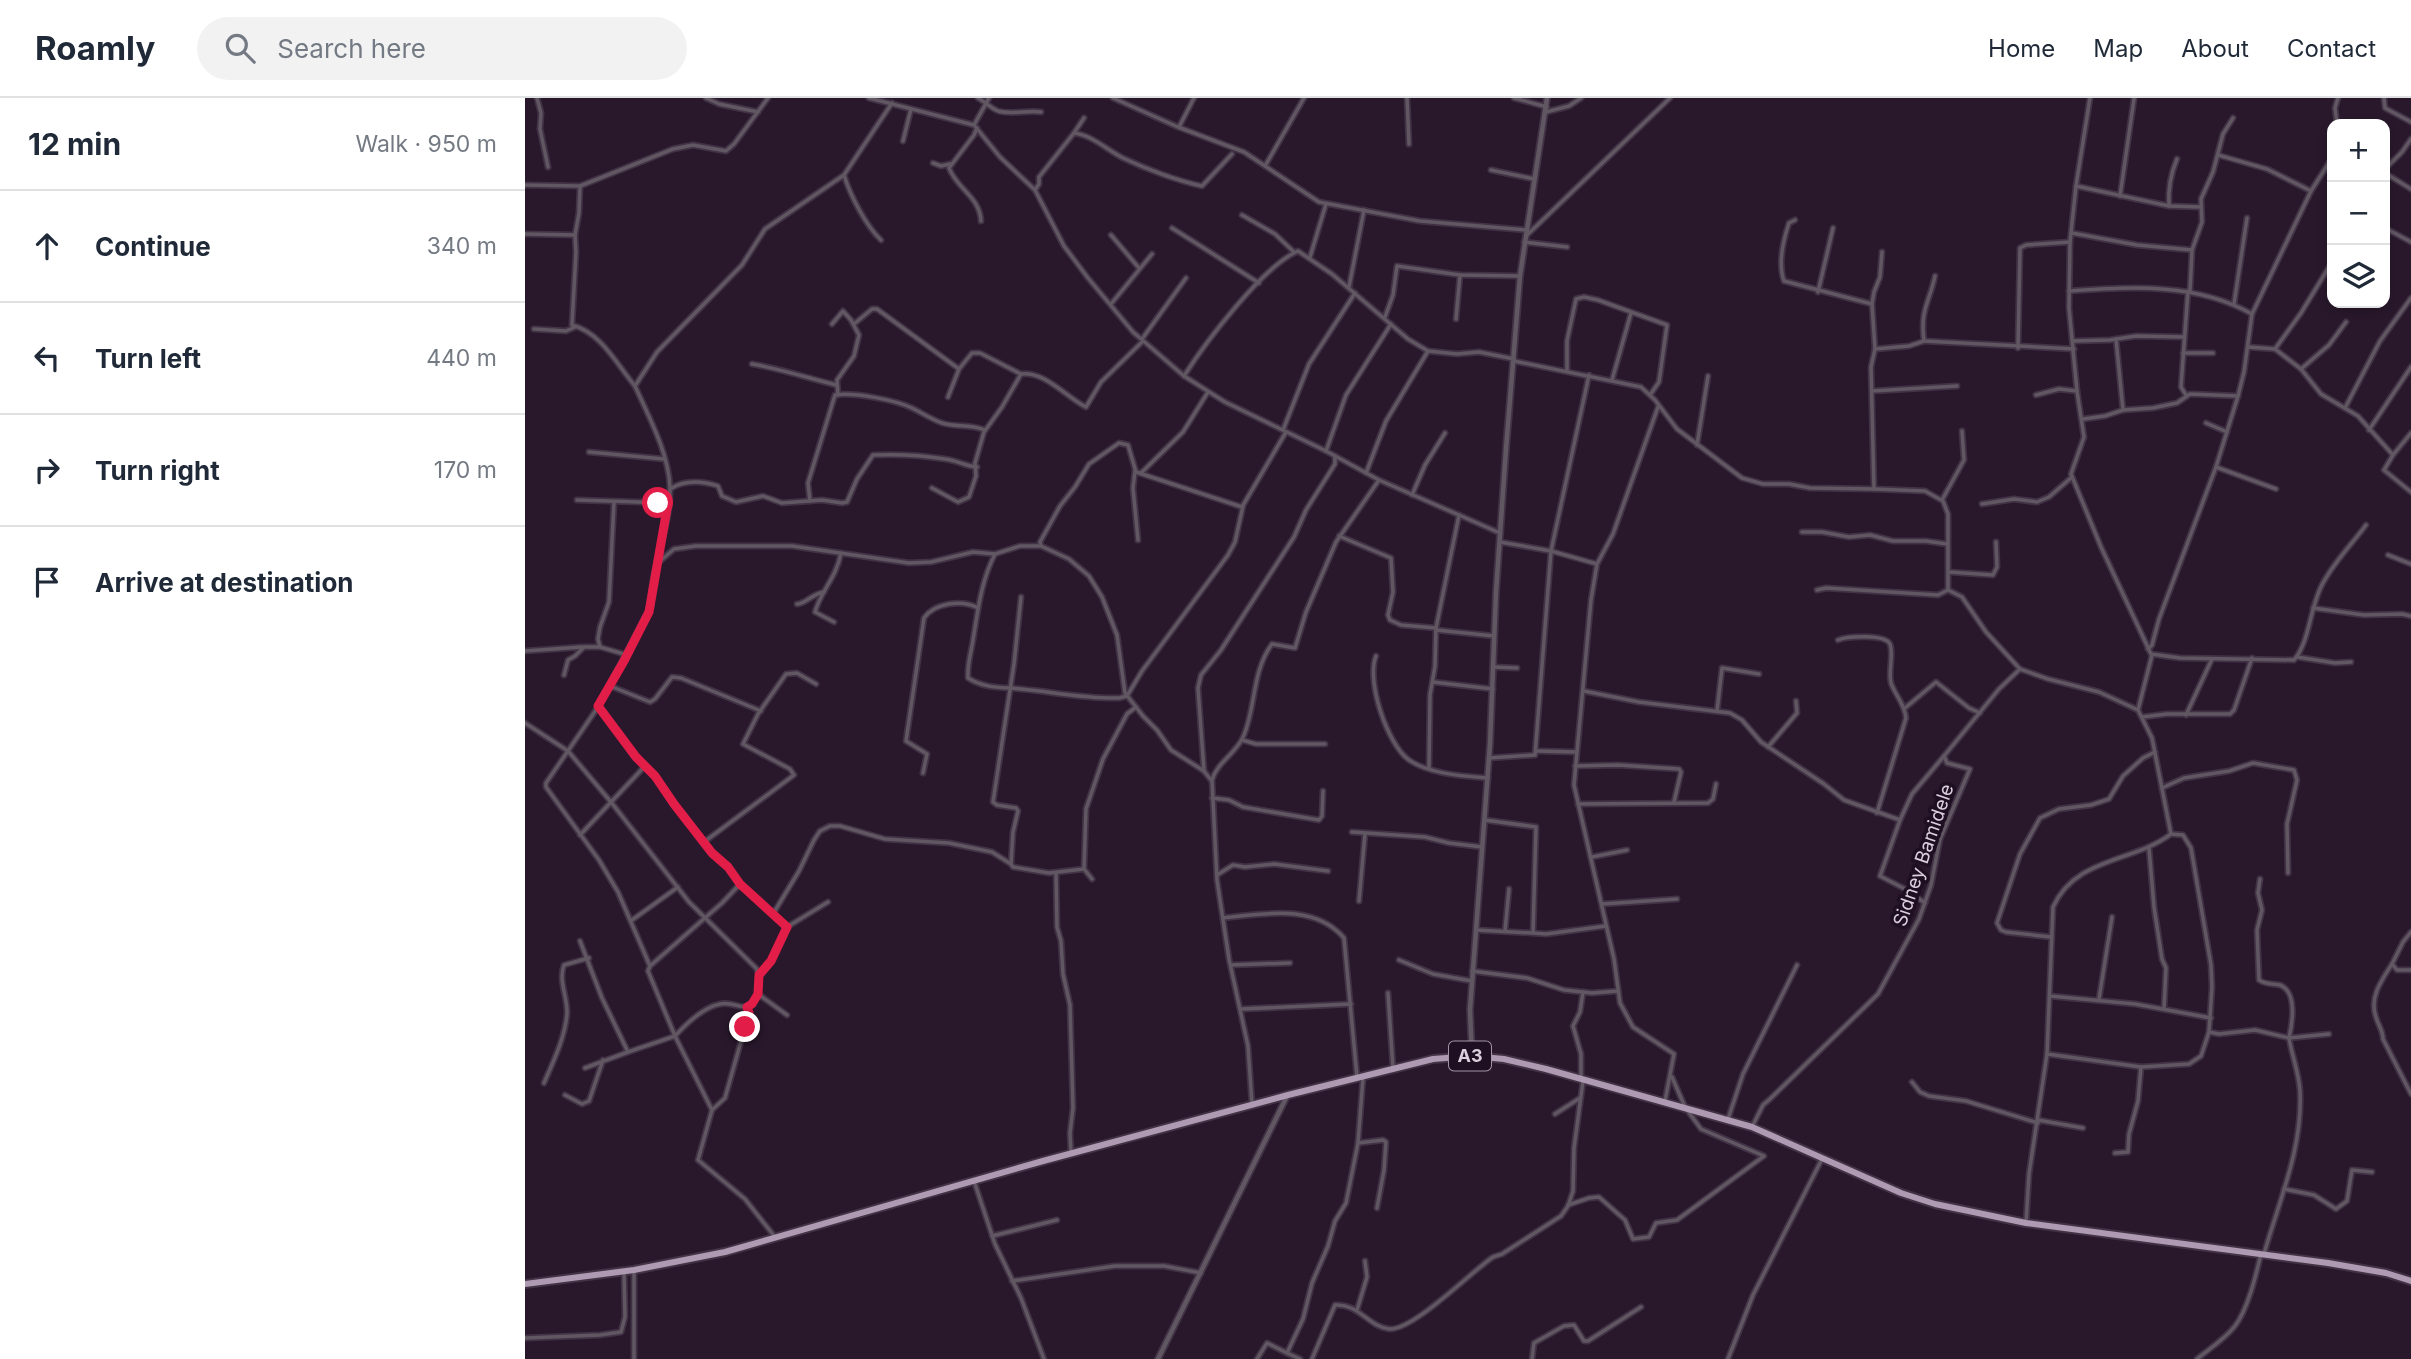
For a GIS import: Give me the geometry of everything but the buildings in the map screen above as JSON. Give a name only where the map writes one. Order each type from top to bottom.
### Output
[{"type":"highway","name":"A3","points":[[525,1284],[633,1270],[725,1252],[1252,1104],[1433,1059],[1472,1056],[1504,1059],[1582,1078],[1728,1119],[1823,1157],[1901,1193],[1935,1203],[2026,1223],[2262,1254],[2366,1270],[2411,1281]]},
{"type":"street","points":[[537,98],[548,167]]},
{"type":"street","points":[[706,98],[719,104],[758,112]]},
{"type":"street","points":[[525,185],[580,186],[673,149],[692,145],[726,151],[734,145],[768,98]]},
{"type":"street","points":[[869,98],[975,124],[1000,157],[1035,190],[1064,246],[1110,304],[1142,341],[1184,376],[1208,392],[1379,480],[1500,533]]},
{"type":"street","points":[[978,98],[987,100],[995,110],[1003,112],[1041,112]]},
{"type":"street","points":[[1113,98],[1244,152],[1319,202],[1420,221],[1526,230]]},
{"type":"street","points":[[1178,127],[1194,98]]},
{"type":"street","points":[[1265,166],[1304,98]]},
{"type":"street","points":[[1407,98],[1409,144]]},
{"type":"street","points":[[1514,98],[1546,109],[1569,106],[1581,98]]},
{"type":"street","points":[[1472,1056],[1469,1033],[1472,971],[1488,778],[1499,542],[1520,276],[1547,98]]},
{"type":"street","points":[[1524,240],[1670,98]]},
{"type":"street","points":[[2090,98],[2070,242],[2069,291],[2084,442],[2073,466],[2072,477],[2121,592],[2152,655],[2138,709]]},
{"type":"street","points":[[2336,119],[2335,108],[2338,98]]},
{"type":"street","points":[[2383,98],[2385,108],[2411,122]]},
{"type":"street","points":[[2120,196],[2134,99]]},
{"type":"street","points":[[981,221],[977,203],[959,185],[949,168],[974,135],[975,124],[987,100]]},
{"type":"street","points":[[635,386],[657,352],[742,265],[765,229],[845,175],[892,103]]},
{"type":"street","points":[[904,141],[911,109]]},
{"type":"street","points":[[1035,190],[1039,177],[1084,118]]},
{"type":"street","points":[[2186,395],[2181,387],[2192,250],[2202,222],[2200,207],[2205,185],[2213,172],[2223,134],[2233,118]]},
{"type":"street","points":[[1073,133],[1093,140],[1124,158],[1202,186],[1232,154]]},
{"type":"street","points":[[2390,166],[2411,139]]},
{"type":"street","points":[[2218,155],[2267,169],[2311,191]]},
{"type":"street","points":[[2169,206],[2168,196],[2177,159]]},
{"type":"street","points":[[933,163],[941,166],[952,163]]},
{"type":"street","points":[[2148,649],[2152,645],[2227,432],[2238,396],[2252,314],[2311,191],[2327,166]]},
{"type":"street","points":[[1490,170],[1534,179]]},
{"type":"street","points":[[2390,174],[2411,189]]},
{"type":"street","points":[[845,175],[855,201],[881,240]]},
{"type":"street","points":[[580,186],[575,235],[572,325],[597,340],[615,358],[635,386],[664,459],[670,489],[658,563],[650,593],[651,606],[598,707],[546,783],[546,787],[599,860],[632,920],[650,967]]},
{"type":"street","points":[[2076,186],[2169,206],[2200,207]]},
{"type":"street","points":[[1310,257],[1326,204]]},
{"type":"street","points":[[1348,288],[1364,210]]},
{"type":"street","points":[[1242,215],[1275,234],[1294,252]]},
{"type":"street","points":[[2234,304],[2247,218]]},
{"type":"street","points":[[1795,220],[1789,223],[1785,237],[1781,260],[1782,279],[1818,292],[1872,304]]},
{"type":"street","points":[[1172,228],[1259,283]]},
{"type":"street","points":[[1818,292],[1833,228]]},
{"type":"street","points":[[2390,231],[2411,242]]},
{"type":"street","points":[[2071,233],[2137,245],[2192,250]]},
{"type":"street","points":[[525,234],[575,235]]},
{"type":"street","points":[[1111,235],[1139,269]]},
{"type":"street","points":[[1524,240],[1567,247]]},
{"type":"street","points":[[2018,348],[2020,248],[2070,242]]},
{"type":"street","points":[[1184,376],[1217,327],[1259,283],[1298,251],[1310,257],[1417,345],[1428,351],[1457,354],[1479,352],[1641,387],[1677,429],[1748,481],[1810,488],[1924,491],[1942,500],[1948,514],[1948,590]]},
{"type":"street","points":[[1874,489],[1871,367],[1875,349],[1872,304],[1880,277],[1882,252]]},
{"type":"street","points":[[1110,304],[1152,254]]},
{"type":"street","points":[[1385,317],[1393,295],[1397,266],[1460,275],[1520,276]]},
{"type":"street","points":[[2275,349],[2327,269]]},
{"type":"street","points":[[1456,319],[1460,275]]},
{"type":"street","points":[[1924,341],[1923,309],[1932,291],[1935,276]]},
{"type":"street","points":[[948,397],[960,369],[972,352],[1021,374],[1051,383],[1086,407],[1101,382],[1142,341],[1186,278]]},
{"type":"street","points":[[2069,291],[2147,287],[2189,291],[2234,304],[2252,314]]},
{"type":"street","points":[[1128,696],[1142,671],[1228,555],[1235,542],[1243,506],[1284,431],[1309,364],[1355,293]]},
{"type":"street","points":[[1567,371],[1567,341],[1576,299],[1584,297],[1598,300],[1667,325],[1658,382],[1650,395]]},
{"type":"street","points":[[2345,408],[2380,341],[2411,298]]},
{"type":"street","points":[[853,324],[872,309],[877,309],[960,369]]},
{"type":"street","points":[[832,324],[843,311],[859,335],[854,356],[837,380],[838,395]]},
{"type":"street","points":[[1612,380],[1631,313]]},
{"type":"street","points":[[2301,369],[2329,345],[2346,322]]},
{"type":"street","points":[[1327,451],[1346,395],[1391,324]]},
{"type":"street","points":[[534,329],[566,331],[577,326]]},
{"type":"street","points":[[2073,341],[2136,335],[2184,337]]},
{"type":"street","points":[[2116,339],[2123,410]]},
{"type":"street","points":[[1875,349],[1909,346],[1924,341],[2074,349]]},
{"type":"street","points":[[2248,347],[2275,349],[2301,369],[2321,394],[2358,416],[2393,455]]},
{"type":"street","points":[[1366,473],[1386,421],[1428,351]]},
{"type":"street","points":[[2183,353],[2213,353]]},
{"type":"street","points":[[752,364],[785,370],[836,385]]},
{"type":"street","points":[[2369,430],[2411,366]]},
{"type":"street","points":[[932,488],[958,502],[971,493],[977,467],[975,463],[985,430],[1003,407],[1021,374]]},
{"type":"street","points":[[1489,758],[1535,755],[1551,551],[1589,375]]},
{"type":"street","points":[[1697,444],[1708,376]]},
{"type":"street","points":[[1872,391],[1957,386]]},
{"type":"street","points":[[2036,395],[2059,389],[2077,391]]},
{"type":"street","points":[[1138,540],[1133,488],[1138,472],[1183,432],[1208,392]]},
{"type":"street","points":[[2083,419],[2123,410],[2177,403],[2190,394],[2238,396]]},
{"type":"street","points":[[810,501],[808,483],[835,395],[856,395],[902,404],[942,423],[967,424],[985,430]]},
{"type":"street","points":[[1659,405],[1613,534],[1597,564],[1574,785],[1614,959],[1620,1003],[1633,1027],[1673,1052],[1675,1059],[1665,1101]]},
{"type":"street","points":[[2206,423],[2227,432]]},
{"type":"street","points":[[1942,500],[1964,460],[1962,431]]},
{"type":"street","points":[[1412,495],[1425,465],[1445,433]]},
{"type":"street","points":[[2411,433],[2384,470],[2411,492]]},
{"type":"street","points":[[1041,546],[1041,540],[1059,506],[1095,458],[1124,443],[1129,447],[1138,472]]},
{"type":"street","points":[[589,452],[664,459]]},
{"type":"street","points":[[670,489],[679,483],[696,482],[718,486],[722,496],[736,502],[763,496],[782,503],[847,502],[857,479],[873,455],[920,455],[977,467]]},
{"type":"street","points":[[1335,456],[1335,464]]},
{"type":"street","points":[[1204,771],[1198,688],[1201,675],[1251,605],[1294,537],[1306,510],[1335,464],[1342,460]]},
{"type":"street","points":[[2216,467],[2276,489]]},
{"type":"street","points":[[1138,472],[1243,506]]},
{"type":"street","points":[[1982,504],[2014,499],[2037,502],[2049,498],[2072,477]]},
{"type":"street","points":[[1252,1104],[1248,1046],[1231,965],[1217,875],[1212,780],[1216,771],[1242,740],[1255,684],[1266,653],[1275,643],[1295,649],[1306,612],[1339,536],[1379,480]]},
{"type":"street","points":[[577,500],[668,503]]},
{"type":"street","points":[[600,647],[600,627],[609,602],[614,502]]},
{"type":"street","points":[[1429,768],[1430,695],[1436,629],[1459,515]]},
{"type":"street","points":[[2297,657],[2325,580],[2366,525]]},
{"type":"street","points":[[1803,532],[1849,537],[1870,535],[1893,541],[1948,544]]},
{"type":"street","points":[[1339,536],[1391,558],[1393,592],[1388,615],[1390,620],[1401,625],[1494,636]]},
{"type":"street","points":[[1499,542],[1551,551],[1597,564]]},
{"type":"street","points":[[1949,572],[1993,575],[1997,567],[1996,542]]},
{"type":"street","points":[[658,563],[674,550],[696,546],[792,546],[909,563],[931,562],[973,552],[995,554],[1020,545],[1041,546],[1059,554],[1089,576],[1102,597],[1117,635],[1123,687],[1128,696],[1171,750],[1204,771],[1212,780]]},
{"type":"street","points":[[834,622],[815,612],[836,574],[841,553]]},
{"type":"street","points":[[995,554],[982,588],[967,668],[968,678],[983,685],[1009,690],[1023,689],[1102,698],[1128,696]]},
{"type":"street","points":[[2388,555],[2411,564]]},
{"type":"street","points":[[1817,590],[1896,591],[1938,595],[1948,590]]},
{"type":"street","points":[[1948,590],[1962,597],[2006,657],[2020,669],[2099,692],[2138,709],[2152,738],[2171,834]]},
{"type":"street","points":[[797,604],[824,592]]},
{"type":"street","points":[[1011,864],[1013,832],[1018,811],[1016,808],[997,805],[993,797],[1014,664],[1021,597]]},
{"type":"street","points":[[923,773],[927,754],[906,741],[924,618],[937,608],[950,605],[970,603],[978,608]]},
{"type":"street","points":[[2313,608],[2361,615],[2411,616]]},
{"type":"street","points":[[1838,640],[1848,636],[1888,642],[1891,681],[1904,709],[1906,718],[1878,813]]},
{"type":"street","points":[[568,660],[584,647]]},
{"type":"street","points":[[525,651],[539,648],[566,650],[600,647],[627,655]]},
{"type":"street","points":[[564,675],[568,660],[566,650]]},
{"type":"street","points":[[2152,655],[2212,659],[2290,660],[2297,657],[2335,663],[2351,662]]},
{"type":"street","points":[[1376,656],[1373,676],[1376,703],[1402,754],[1429,768],[1488,778]]},
{"type":"street","points":[[2245,658],[2249,663]]},
{"type":"street","points":[[2142,717],[2224,715],[2233,712],[2252,658]]},
{"type":"street","points":[[2186,715],[2212,659]]},
{"type":"street","points":[[1493,667],[1517,668]]},
{"type":"street","points":[[1717,710],[1722,668],[1759,674]]},
{"type":"street","name":"Sidney Bamidele","points":[[1752,1127],[1763,1105],[1878,994],[1925,904],[1940,839],[1970,769],[1948,764],[1944,756],[1999,689],[2020,669]]},
{"type":"street","points":[[703,842],[794,775],[790,769],[743,744],[786,674],[797,673],[816,684]]},
{"type":"street","points":[[610,686],[650,702],[672,677],[681,678],[761,711]]},
{"type":"street","points":[[1433,682],[1493,689]]},
{"type":"street","points":[[1904,709],[1936,682],[1969,708],[1980,713]]},
{"type":"street","points":[[1583,691],[1639,702],[1730,713],[1742,720],[1761,742],[1845,800],[1900,820]]},
{"type":"street","points":[[1768,747],[1797,713],[1796,701]]},
{"type":"street","points":[[598,707],[655,776],[703,842],[728,867],[740,884],[787,927]]},
{"type":"street","points":[[1092,879],[1084,869],[1085,823],[1091,792],[1103,758],[1127,714],[1136,707]]},
{"type":"street","points":[[525,723],[568,751],[678,887],[704,917],[748,959],[759,975],[758,994],[747,1007],[720,1004],[693,1019],[675,1036],[585,1068]]},
{"type":"street","points":[[1242,740],[1265,744],[1325,744]]},
{"type":"street","points":[[1536,751],[1576,752]]},
{"type":"street","points":[[2051,937],[2007,932],[2001,930],[1997,923],[2031,830],[2039,818],[2052,812],[2109,799],[2123,776],[2147,754],[2155,752]]},
{"type":"street","points":[[1925,904],[1905,889],[1880,876],[1912,794],[1944,756]]},
{"type":"street","points":[[2162,788],[2184,778],[2229,771],[2253,763],[2294,771],[2297,780],[2287,824],[2288,873]]},
{"type":"street","points":[[1575,766],[1618,765],[1679,769],[1681,772],[1674,802]]},
{"type":"street","points":[[580,835],[645,766]]},
{"type":"street","points":[[1578,804],[1708,803],[1713,799],[1716,783]]},
{"type":"street","points":[[1212,797],[1229,800],[1243,807],[1319,820],[1323,791]]},
{"type":"street","points":[[1485,820],[1536,827],[1533,933]]},
{"type":"street","points":[[773,914],[799,872],[814,840],[820,831],[830,826],[841,826],[885,839],[949,844],[983,850],[999,855],[1005,862],[1024,870],[1056,873],[1084,869]]},
{"type":"street","points":[[1352,832],[1425,837],[1449,844],[1482,847]]},
{"type":"street","points":[[1359,901],[1365,834]]},
{"type":"street","points":[[2026,1223],[2029,1174],[2047,1054],[2053,907],[2059,895],[2074,878],[2095,865],[2149,848],[2171,834],[2183,835],[2193,855],[2211,965],[2211,1018],[2201,1056],[2189,1063],[2141,1067],[2047,1054]]},
{"type":"street","points":[[2149,848],[2154,907],[2162,960],[2166,968],[2164,1008]]},
{"type":"street","points":[[1592,857],[1627,850]]},
{"type":"street","points":[[1217,875],[1233,865],[1245,867],[1274,864],[1328,872]]},
{"type":"street","points":[[1056,873],[1057,927],[1070,1005],[1072,1154]]},
{"type":"street","points":[[2197,1359],[2237,1322],[2255,1279],[2296,1149],[2300,1105],[2298,1072],[2289,1038],[2294,1011],[2286,989],[2259,980],[2257,930],[2262,910],[2258,893],[2260,879]]},
{"type":"street","points":[[712,1110],[675,1036],[648,971],[740,884]]},
{"type":"street","points":[[632,920],[678,887]]},
{"type":"street","points":[[1505,931],[1509,889]]},
{"type":"street","points":[[1602,904],[1677,899]]},
{"type":"street","points":[[759,975],[771,961],[787,927],[828,902]]},
{"type":"street","points":[[1223,918],[1300,914],[1313,916],[1330,925],[1344,938],[1360,1076],[1358,1143],[1346,1203],[1335,1221],[1328,1246],[1312,1283],[1303,1319],[1287,1353]]},
{"type":"street","points":[[2099,999],[2112,917]]},
{"type":"street","points":[[1476,930],[1546,934],[1606,926]]},
{"type":"street","points":[[2411,932],[2374,998],[2373,1008],[2387,1047],[2411,1094]]},
{"type":"street","points":[[580,941],[589,958],[602,998],[628,1052]]},
{"type":"street","points":[[544,1083],[566,1022],[562,971],[564,965],[589,958]]},
{"type":"street","points":[[1399,960],[1433,974],[1472,981]]},
{"type":"street","points":[[1231,965],[1290,963]]},
{"type":"street","points":[[1728,1119],[1742,1074],[1797,965]]},
{"type":"street","points":[[2394,966],[2411,970]]},
{"type":"street","points":[[1472,971],[1527,978],[1583,992],[1618,991]]},
{"type":"street","points":[[1312,1359],[1334,1306],[1345,1305],[1357,1310],[1387,1329],[1410,1322],[1485,1262],[1511,1249],[1561,1216],[1573,1191],[1574,1148],[1582,1078],[1581,1054],[1573,1026],[1580,1012],[1583,992]]},
{"type":"street","points":[[1388,993],[1394,1068]]},
{"type":"street","points":[[758,994],[772,1001],[787,1015]]},
{"type":"street","points":[[2050,996],[2099,999],[2211,1018]]},
{"type":"street","points":[[1242,1009],[1352,1004]]},
{"type":"street","points":[[747,1007],[749,1013],[725,1098],[712,1110],[698,1160],[745,1199],[776,1238]]},
{"type":"street","points":[[2209,1032],[2219,1034],[2255,1030],[2289,1038],[2329,1034]]},
{"type":"street","points":[[565,1096],[582,1104],[589,1101],[603,1060]]},
{"type":"street","points":[[2115,1153],[2129,1152],[2129,1134],[2138,1101],[2141,1067]]},
{"type":"street","points":[[1568,1206],[1599,1197],[1625,1220],[1633,1239],[1649,1237],[1656,1223],[1677,1220],[1764,1156],[1701,1129],[1685,1107],[1671,1075]]},
{"type":"street","points":[[1912,1082],[1923,1094],[1966,1101],[2038,1122],[2083,1128]]},
{"type":"street","points":[[1158,1359],[1288,1095]]},
{"type":"street","points":[[1555,1114],[1580,1098]]},
{"type":"street","points":[[1358,1143],[1383,1140],[1386,1142],[1377,1208]]},
{"type":"street","points":[[1728,1359],[1753,1295],[1823,1157]]},
{"type":"street","points":[[2284,1189],[2314,1195],[2336,1209],[2347,1201],[2352,1170],[2372,1172]]},
{"type":"street","points":[[974,1181],[992,1236],[1044,1359]]},
{"type":"street","points":[[992,1236],[1058,1220]]},
{"type":"street","points":[[1357,1310],[1367,1277],[1365,1261]]},
{"type":"street","points":[[1012,1281],[1115,1266],[1164,1266],[1201,1273]]},
{"type":"street","points":[[633,1270],[634,1359]]},
{"type":"street","points":[[525,1338],[621,1332],[625,1317],[624,1271]]},
{"type":"street","points":[[1532,1359],[1534,1343],[1564,1326],[1574,1325],[1584,1341],[1588,1341],[1641,1307]]},
{"type":"street","points":[[1257,1359],[1267,1343],[1300,1359]]},
{"type":"route","points":[[658,503],[668,503],[650,593],[651,606],[598,706],[636,757],[655,776],[712,853],[728,867],[740,884],[787,927],[771,961],[759,975],[758,994],[747,1007],[749,1013],[745,1027]]}]
